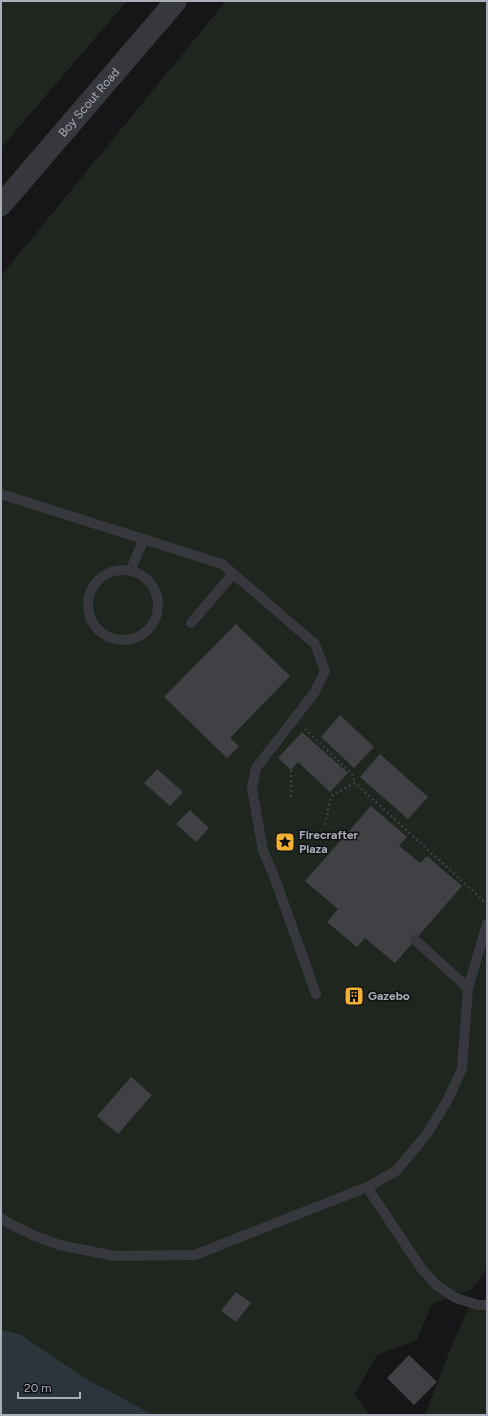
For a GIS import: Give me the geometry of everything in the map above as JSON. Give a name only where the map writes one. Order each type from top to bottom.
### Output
[{"type":"street","name":"Boy Scout Road","points":[[1,205],[176,1]]},
{"type":"lane","points":[[1,494],[222,564],[315,644],[326,671],[315,692],[256,768],[252,788],[263,851],[274,876],[316,994]]},
{"type":"lane","points":[[130,571],[144,539]]},
{"type":"lane","points":[[118,570],[130,571],[140,575],[149,582],[155,592],[158,603],[157,614],[153,624],[145,633],[135,638],[124,640],[114,639],[102,634],[94,626],[89,615],[88,603],[91,591],[97,581],[107,574],[118,570]]},
{"type":"lane","points":[[191,623],[233,574]]},
{"type":"lane","points":[[1,1218],[33,1235],[59,1245],[108,1255],[195,1256],[367,1187],[396,1172],[427,1134],[447,1101],[462,1069],[468,988],[487,924]]},
{"type":"lane","points":[[415,940],[468,988]]},
{"type":"lane","points":[[367,1187],[421,1268],[436,1285],[456,1298],[487,1305]]},
{"type":"path","points":[[305,729],[352,774],[355,783],[487,904]]},
{"type":"path","points":[[291,770],[291,797]]},
{"type":"path","points":[[324,826],[331,796],[355,783]]},
{"type":"shaded area","points":[[1,1],[127,1],[1,148]]},
{"type":"shaded area","points":[[226,1],[487,1],[487,1268],[471,1290],[432,1304],[417,1340],[378,1354],[355,1394],[369,1415],[154,1415],[83,1377],[20,1334],[1,1330],[1,276]]},
{"type":"shaded area","points":[[487,1307],[487,1415],[425,1415],[454,1340],[469,1308]]},
{"type":"shaded area","points":[[1,1330],[20,1334],[83,1377],[154,1415],[1,1415]]},
{"type":"building","points":[[236,624],[290,676],[230,738],[239,746],[227,758],[164,697]]},
{"type":"building","points":[[340,715],[374,747],[354,768],[321,737]]},
{"type":"building","points":[[302,732],[348,773],[330,792],[298,762],[291,770],[278,758]]},
{"type":"building","points":[[380,754],[428,797],[408,819],[360,777]]},
{"type":"building","points":[[157,769],[183,792],[170,806],[144,783]]},
{"type":"building","points":[[371,806],[407,837],[399,846],[420,863],[427,856],[462,886],[395,963],[365,938],[357,947],[327,922],[338,909],[305,881]]},
{"type":"building","points":[[190,810],[209,828],[196,842],[176,824]]},
{"type":"building","name":"Gazebo","points":[[351,989],[357,989],[361,993],[361,999],[357,1003],[351,1003],[347,999],[347,993]]},
{"type":"building","points":[[131,1077],[152,1095],[118,1134],[97,1116]]},
{"type":"building","points":[[236,1292],[251,1303],[236,1322],[221,1311]]},
{"type":"building","points":[[409,1355],[437,1382],[414,1405],[387,1378]]},
{"type":"place","name":"Firecrafter Plaza","points":[[285,842]]},
{"type":"place","name":"Gazebo","points":[[354,996]]}]
